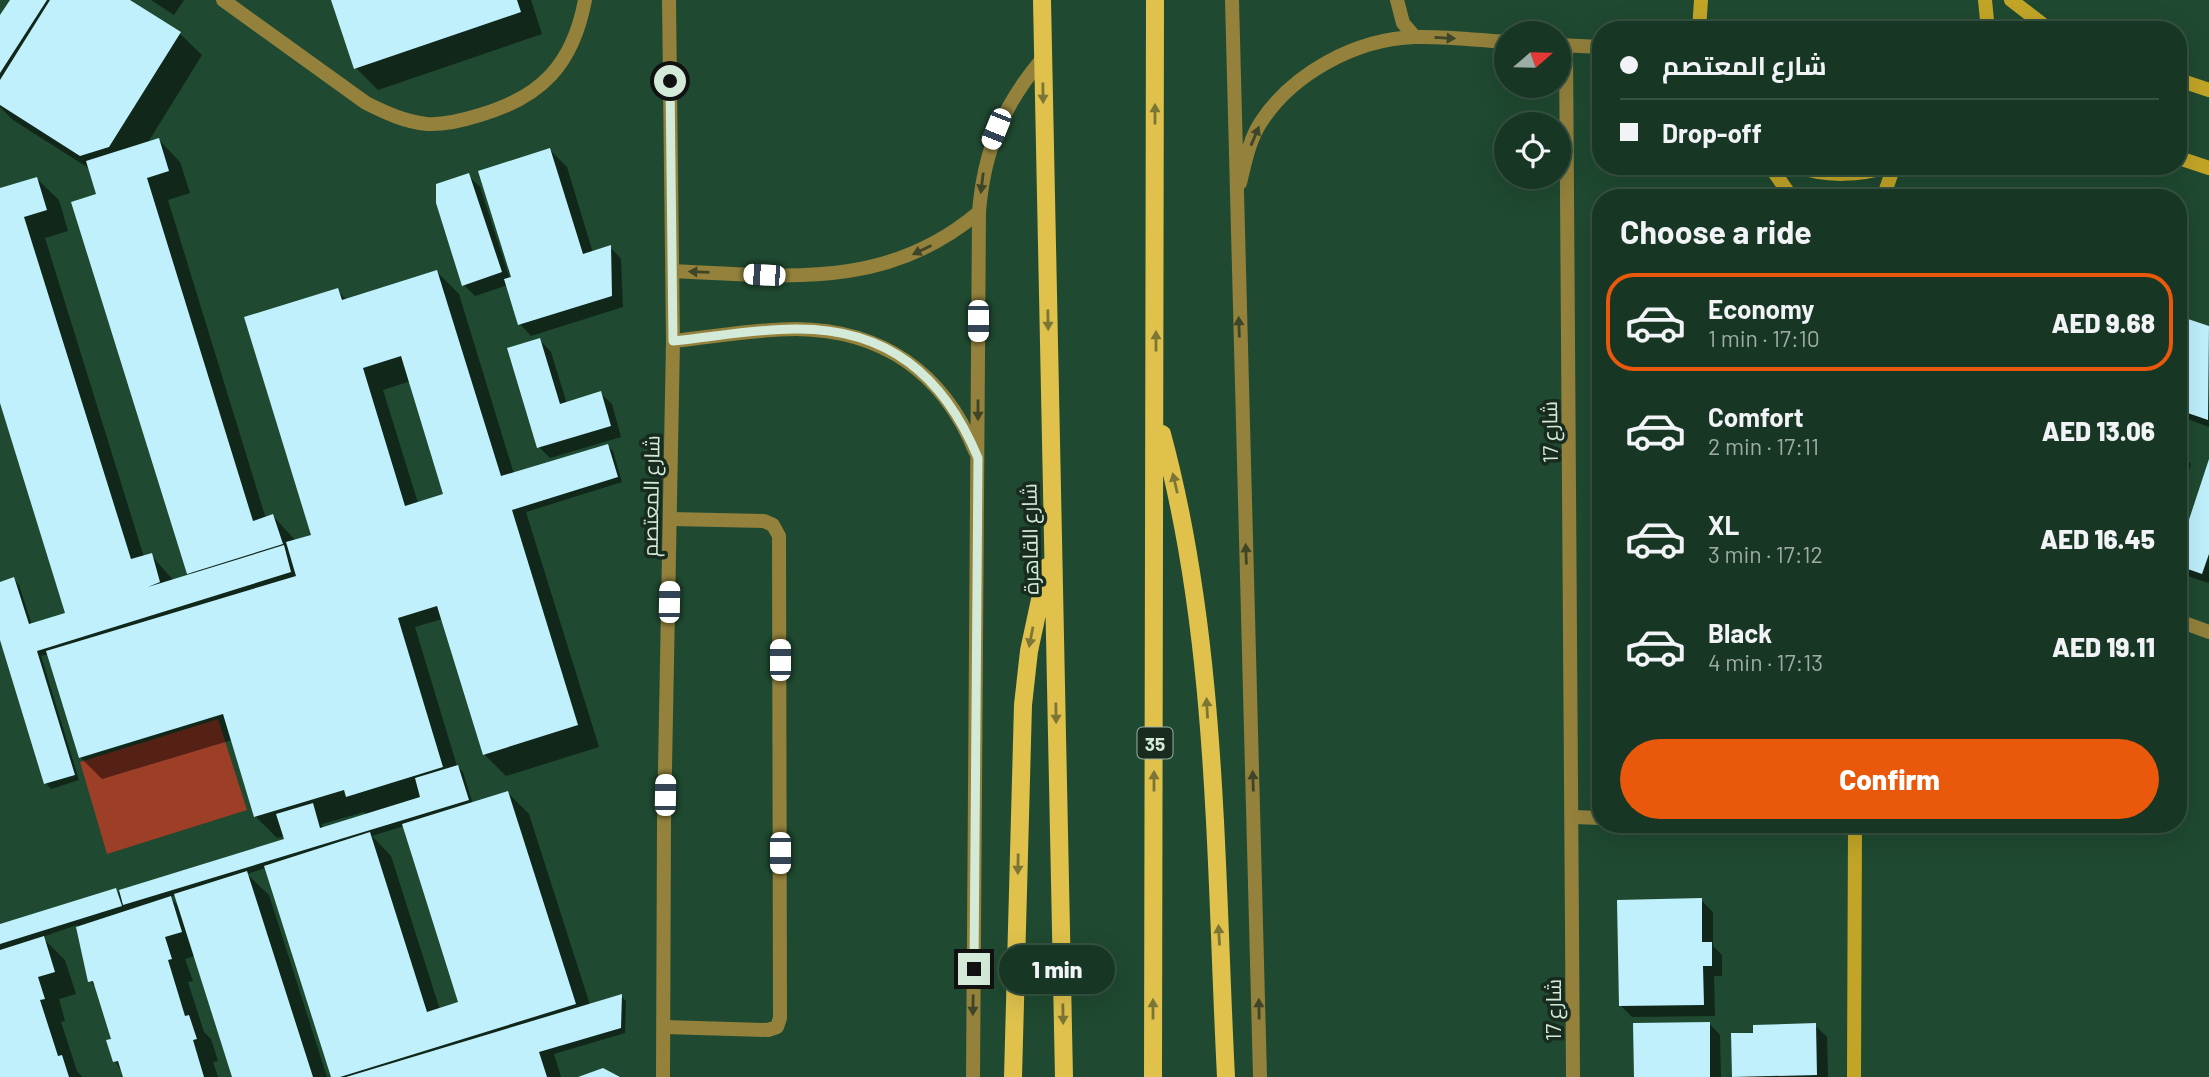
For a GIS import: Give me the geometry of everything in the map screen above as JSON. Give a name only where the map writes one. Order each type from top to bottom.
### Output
[{"type":"main road","name":"شارع القاهرة","points":[[1042,0],[1064,1077]]},
{"type":"main road","name":"35","points":[[1153,1077],[1155,0]]},
{"type":"main road","points":[[1156,410],[1184,524],[1202,641],[1226,1077]]},
{"type":"main road","points":[[1013,1077],[1023,705],[1034,625],[1052,547]]},
{"type":"street","points":[[223,0],[366,103],[389,114],[428,124],[463,120],[495,110],[524,99],[544,85],[565,57],[580,28],[585,0]]},
{"type":"street","name":"شارع المعتصم","points":[[663,1077],[673,341],[669,0]]},
{"type":"street","points":[[1232,0],[1260,1077]]},
{"type":"street","points":[[1397,0],[1403,23],[1414,36]]},
{"type":"street","points":[[1700,21],[1702,0]]},
{"type":"street","points":[[1985,0],[1987,21]]},
{"type":"street","points":[[2011,0],[2038,21]]},
{"type":"street","points":[[1236,202],[1247,154],[1260,124],[1294,84],[1316,67],[1354,51],[1414,36],[1494,41]]},
{"type":"street","points":[[1572,46],[1592,47]]},
{"type":"street","points":[[973,1077],[979,212],[987,156],[1002,113],[1042,58]]},
{"type":"street","points":[[2187,83],[2209,90]]},
{"type":"street","name":"شارع 17","points":[[1563,98],[1574,817],[1573,1077]]},
{"type":"street","points":[[2187,161],[2209,168]]},
{"type":"street","points":[[672,271],[787,276],[831,274],[874,267],[916,254],[945,238],[979,212]]},
{"type":"street","points":[[673,341],[795,329],[836,334],[885,349],[912,363],[931,378],[952,406],[978,458]]},
{"type":"street","points":[[663,1027],[768,1030],[777,1027],[780,1018],[779,536],[773,525],[764,521],[671,519]]},
{"type":"street","points":[[2187,624],[2209,632]]},
{"type":"street","points":[[1574,817],[1592,818]]},
{"type":"street","points":[[1854,1077],[1855,833]]},
{"type":"shaded area","points":[[218,719],[247,810],[107,854],[80,762]]},
{"type":"building","points":[[10,0],[47,0],[0,73],[0,15]]},
{"type":"building","points":[[50,0],[130,0],[181,32],[109,147],[80,156],[0,105],[0,80]]},
{"type":"building","points":[[331,0],[517,0],[521,12],[354,69]]},
{"type":"building","points":[[159,138],[169,171],[147,178],[253,521],[273,514],[283,544],[187,574],[71,202],[96,194],[86,161]]},
{"type":"building","points":[[550,148],[583,254],[611,245],[612,296],[518,325],[504,279],[511,277],[478,171]]},
{"type":"building","points":[[469,173],[502,272],[462,286],[436,203],[436,184]]},
{"type":"building","points":[[37,177],[47,210],[24,217],[131,559],[152,553],[160,582],[148,587],[284,545],[291,572],[37,651],[75,775],[44,784],[0,640],[0,582],[14,577],[29,624],[65,613],[0,403],[0,188]]},
{"type":"building","points":[[437,270],[501,476],[608,444],[618,477],[512,510],[578,725],[483,755],[437,606],[398,618],[443,767],[346,797],[344,790],[254,817],[223,714],[79,758],[46,651],[296,576],[286,542],[311,535],[244,317],[338,288],[342,300]],"holes":[[[401,356],[443,494],[405,506],[363,368]]]},
{"type":"building","points":[[2187,319],[2209,326],[2208,420],[2187,413]]},
{"type":"building","points":[[540,338],[560,404],[601,391],[611,426],[537,448],[507,348]]},
{"type":"building","points":[[2209,459],[2209,554],[2202,574],[2187,569],[2187,526]]},
{"type":"building","points":[[458,765],[469,800],[123,905],[119,890],[284,839],[276,814],[313,803],[320,828],[420,797],[415,778]]},
{"type":"building","points":[[508,791],[576,1004],[340,1077],[331,1077],[264,866],[370,832],[427,1012],[458,1002],[402,824]]},
{"type":"building","points":[[247,871],[313,1077],[232,1077],[174,894]]},
{"type":"building","points":[[116,888],[122,906],[0,944],[0,924]]},
{"type":"building","points":[[171,896],[182,932],[165,937],[172,959],[168,960],[185,1016],[189,1015],[197,1039],[193,1040],[204,1077],[123,1077],[118,1061],[113,1062],[106,1040],[111,1039],[93,981],[88,982],[76,927]]},
{"type":"building","points":[[1702,898],[1702,942],[1712,942],[1712,966],[1703,966],[1704,1005],[1619,1006],[1617,900]]},
{"type":"building","points":[[44,936],[55,972],[38,977],[45,999],[40,1000],[58,1056],[62,1055],[69,1077],[0,1077],[0,950]]},
{"type":"building","points":[[622,994],[621,1028],[539,1052],[547,1077],[346,1077]]},
{"type":"building","points":[[1710,1022],[1710,1077],[1634,1077],[1633,1023]]},
{"type":"building","points":[[1816,1023],[1817,1075],[1732,1077],[1731,1033],[1753,1033],[1753,1025]]},
{"type":"building","points":[[603,1068],[620,1077],[578,1077]]},
{"type":"route","points":[[670,81],[673,341],[795,329],[856,338],[885,349],[912,363],[931,378],[967,431],[978,458],[974,969]]}]
